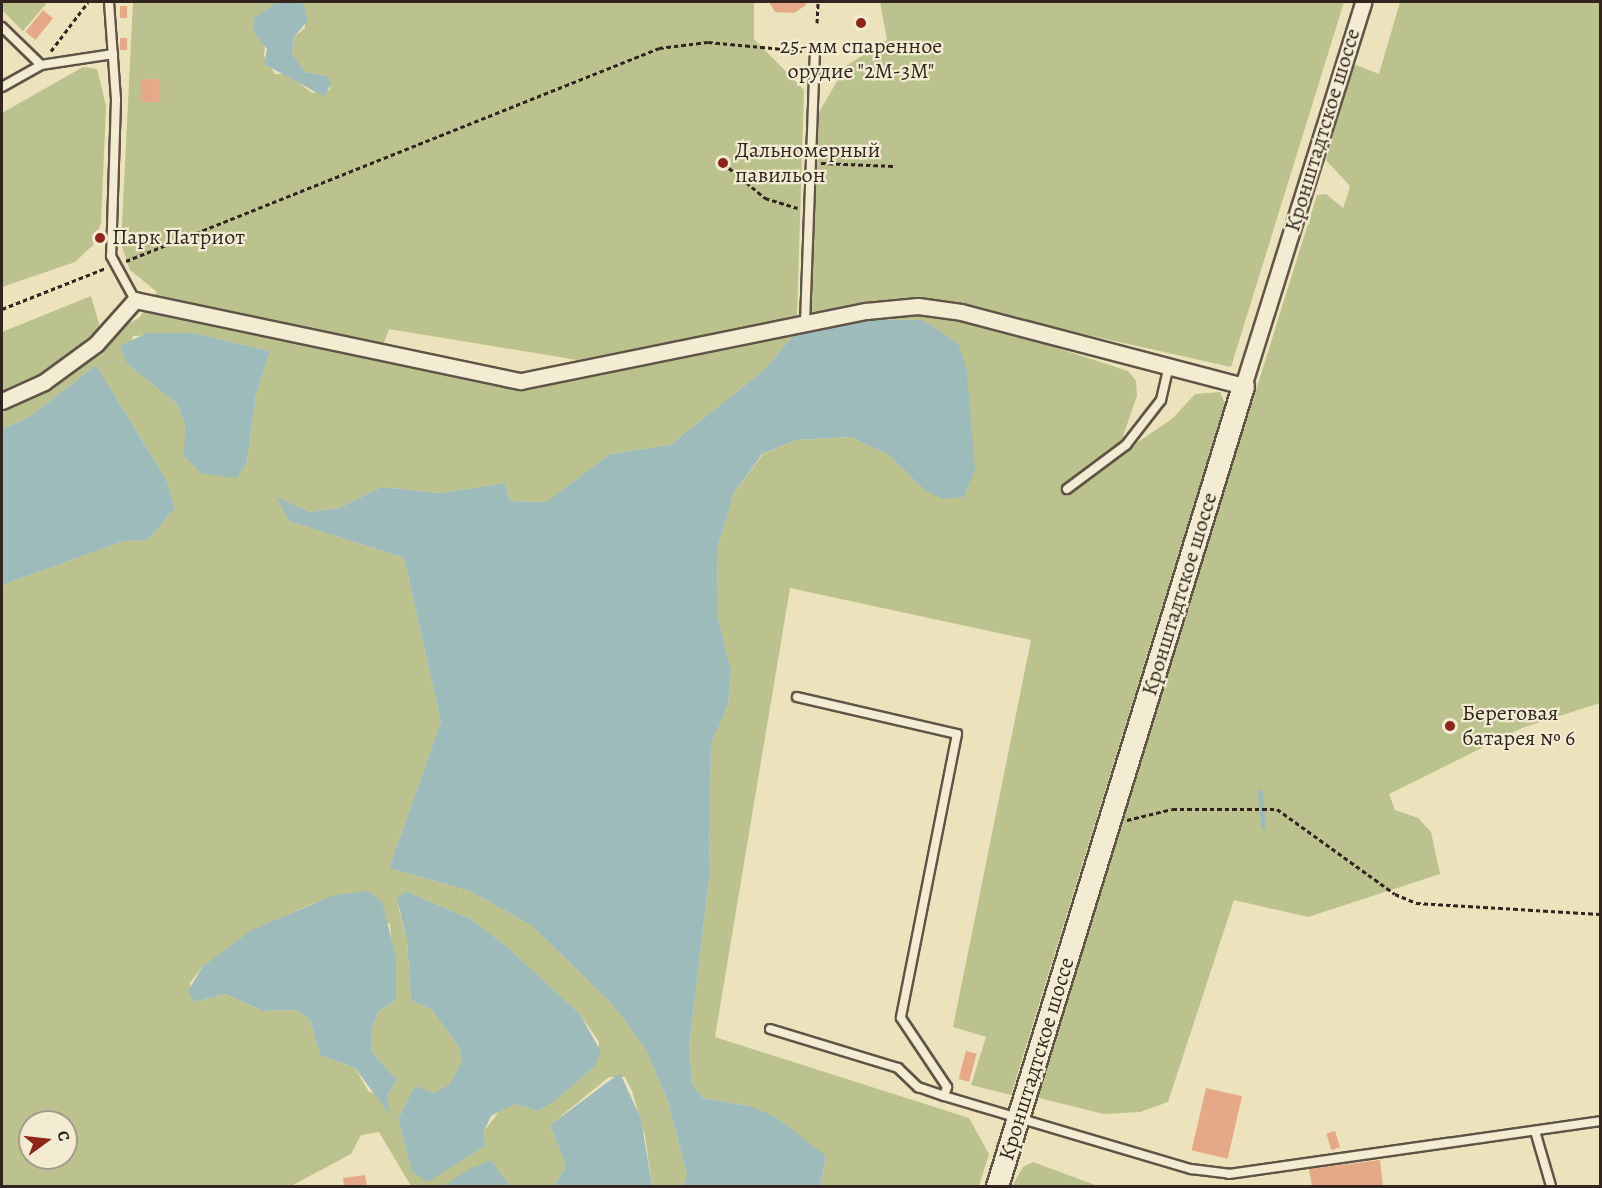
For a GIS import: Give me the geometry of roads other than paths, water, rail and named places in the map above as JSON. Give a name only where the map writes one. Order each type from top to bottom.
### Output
[{"type":"street","name":"Кронштадтское шоссе","points":[[997,1186],[1362,2]]},
{"type":"street","points":[[2,401],[44,382],[96,344],[135,300],[520,381],[805,323],[918,306],[961,312],[1243,386]]},
{"type":"lane","points":[[109,2],[113,54],[113,265],[135,300]]},
{"type":"lane","points":[[2,27],[41,64]]},
{"type":"lane","points":[[805,323],[815,52]]},
{"type":"lane","points":[[2,87],[41,64],[113,54]]},
{"type":"lane","points":[[1066,489],[1126,445],[1161,400],[1169,366]]},
{"type":"lane","points":[[797,697],[957,734],[901,1018],[947,1087],[944,1096]]},
{"type":"lane","points":[[770,1029],[898,1068],[918,1087],[944,1096],[1191,1169],[1229,1174],[1600,1121]]},
{"type":"lane","points":[[1535,1131],[1551,1186]]},
{"type":"water","points":[[277,2],[303,2],[308,20],[294,37],[292,53],[305,72],[327,76],[331,83],[325,97],[264,64],[267,49],[254,33],[254,18]]},
{"type":"water","points":[[860,319],[922,320],[958,343],[967,371],[975,470],[964,497],[942,499],[924,490],[889,455],[850,437],[797,440],[762,454],[734,493],[717,549],[718,618],[731,671],[728,705],[711,743],[709,879],[689,1048],[692,1084],[703,1098],[750,1106],[777,1118],[826,1156],[820,1186],[683,1186],[687,1175],[668,1102],[646,1050],[613,1005],[532,926],[470,891],[389,868],[441,722],[404,558],[289,521],[276,497],[310,512],[339,508],[381,487],[441,493],[505,483],[510,501],[546,502],[610,454],[670,445],[764,370],[797,331]]},
{"type":"water","points":[[147,333],[193,333],[270,351],[256,395],[247,461],[237,478],[202,474],[184,456],[185,425],[177,404],[127,364],[120,346]]},
{"type":"water","points":[[96,365],[166,479],[175,508],[148,540],[124,541],[2,585],[2,429],[31,416]]},
{"type":"water","points":[[368,891],[382,902],[396,957],[396,1000],[378,1012],[371,1031],[371,1051],[397,1080],[387,1096],[390,1115],[355,1068],[320,1055],[310,1020],[297,1010],[263,1011],[226,994],[194,1002],[188,991],[203,966],[252,930],[334,895]]},
{"type":"water","points":[[405,891],[471,919],[505,945],[580,1014],[601,1052],[595,1066],[554,1102],[538,1111],[515,1104],[491,1116],[484,1131],[485,1146],[427,1182],[412,1171],[398,1119],[415,1086],[434,1093],[449,1085],[461,1063],[460,1049],[432,1010],[411,1000],[407,941],[397,899]]},
{"type":"water","points":[[620,1073],[641,1119],[652,1186],[554,1186],[566,1166],[550,1125]]},
{"type":"water","points":[[491,1160],[510,1186],[444,1186],[469,1169]]},
{"type":"waterway","points":[[1260,792],[1263,827]]},
{"type":"place","name":"25-мм спаренное орудие \"2М-3М\"","points":[[861,23]]},
{"type":"place","name":"Дальномерный павильон","points":[[723,163]]},
{"type":"place","name":"Парк Патриот","points":[[100,238]]},
{"type":"place","name":"Береговая батарея № 6","points":[[1450,726]]}]
